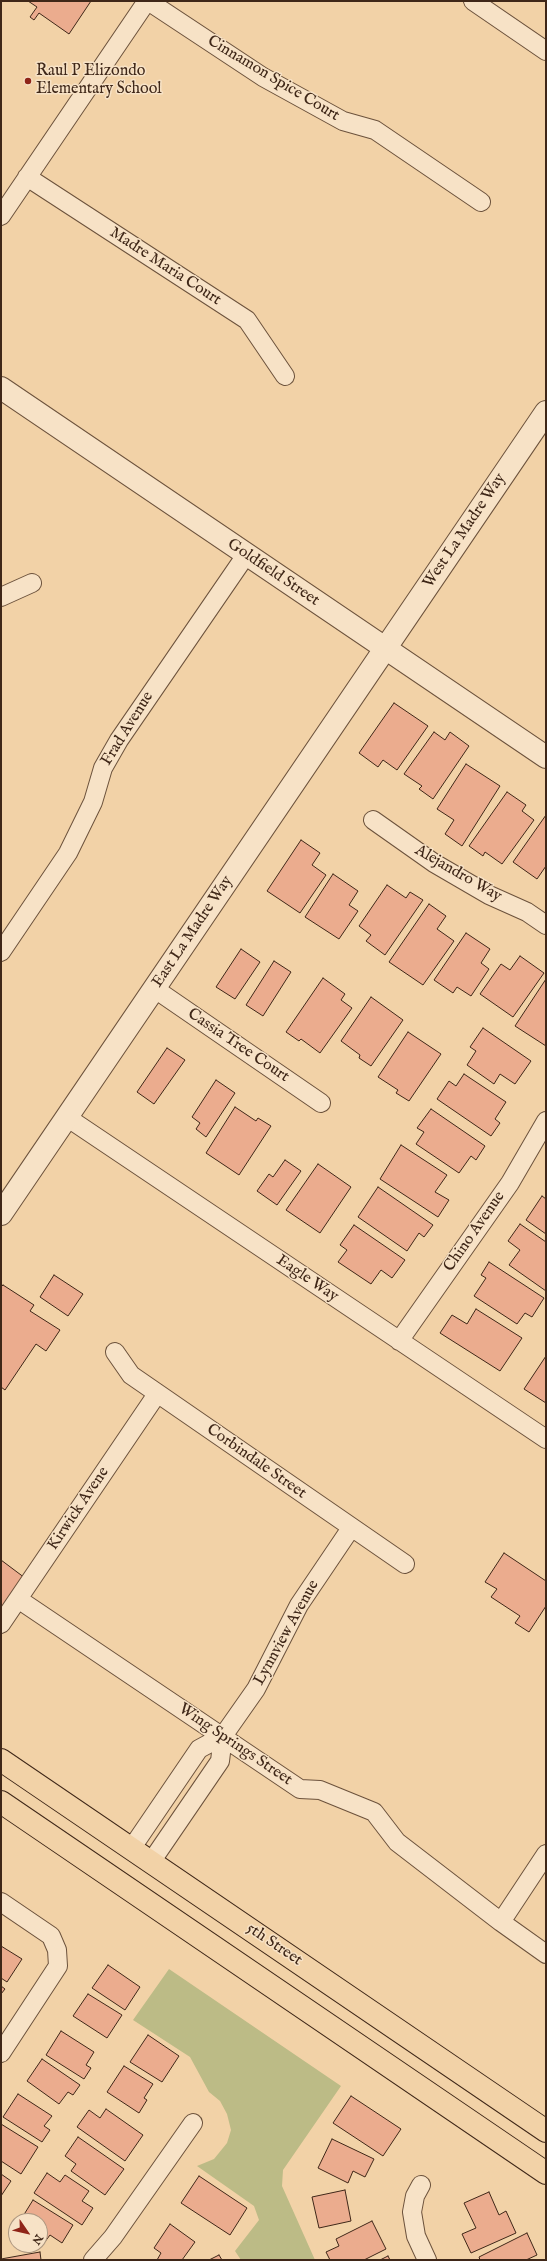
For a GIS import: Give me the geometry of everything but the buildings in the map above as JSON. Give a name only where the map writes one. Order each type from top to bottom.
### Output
[{"type":"main road","name":"5th Street","points":[[1,1760],[546,2131]]},
{"type":"main road","points":[[1,1802],[546,2173]]},
{"type":"street","points":[[1,216],[147,1]]},
{"type":"street","name":"Cinnamon Spice Court","points":[[147,1],[263,77],[343,121],[375,130],[481,202]]},
{"type":"street","points":[[473,1],[546,51]]},
{"type":"street","name":"Madre Maria Court","points":[[27,177],[247,320],[285,376]]},
{"type":"street","name":"Goldfield Street","points":[[1,388],[384,649],[546,756]]},
{"type":"street","name":"West La Madre Way","points":[[384,649],[546,412]]},
{"type":"street","name":"Frad Avenue","points":[[1,952],[68,853],[93,802],[102,768],[118,740],[246,555]]},
{"type":"street","points":[[1,597],[32,583]]},
{"type":"street","name":"East La Madre Way","points":[[1,1214],[155,990],[384,649]]},
{"type":"street","name":"Alejandro Way","points":[[373,820],[434,863],[489,895],[527,912],[546,925]]},
{"type":"street","name":"Cassia Tree Court","points":[[155,990],[321,1103]]},
{"type":"street","name":"Eagle Way","points":[[68,1118],[546,1439]]},
{"type":"street","name":"Chino Avenue","points":[[399,1341],[510,1183],[546,1120]]},
{"type":"street","name":"Corbindale Street","points":[[115,1352],[131,1375],[405,1564]]},
{"type":"street","name":"Kirwick Avene","points":[[1,1624],[157,1394]]},
{"type":"street","name":"Lynnview Avenue","points":[[131,1849],[199,1749],[223,1736],[256,1689],[299,1605],[351,1528]]},
{"type":"street","name":"Wing Springs Street","points":[[18,1599],[300,1789],[320,1790],[374,1812],[397,1842],[501,1922],[546,1954]]},
{"type":"street","name":"Lynnview Avenue","points":[[151,1862],[220,1761],[223,1736]]},
{"type":"street","points":[[501,1922],[546,1854]]},
{"type":"street","points":[[1,1902],[51,1936],[57,1950],[58,1966],[1,2053]]},
{"type":"street","points":[[93,2260],[113,2237],[193,2123]]},
{"type":"street","points":[[421,2184],[415,2196],[412,2212],[416,2236],[426,2260]]},
{"type":"shaded area","points":[[169,1969],[341,2086],[283,2170],[282,2186],[315,2260],[241,2260],[235,2251],[259,2220],[254,2206],[197,2166],[214,2159],[227,2143],[231,2130],[227,2114],[220,2101],[209,2092],[190,2057],[133,2020]]},
{"type":"place","name":"Raul P Elizondo Elementary School","points":[[28,81]]}]
